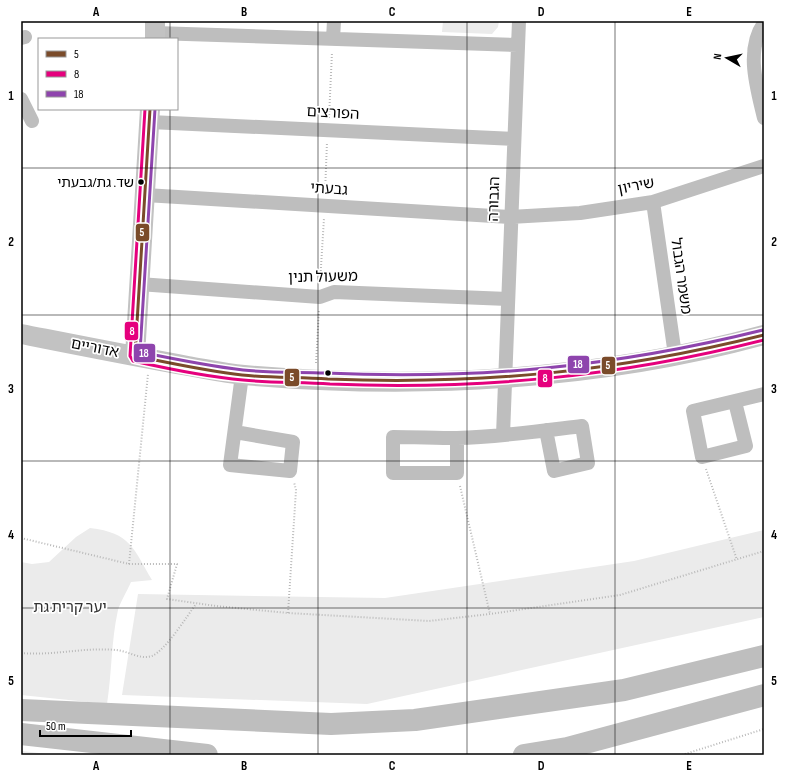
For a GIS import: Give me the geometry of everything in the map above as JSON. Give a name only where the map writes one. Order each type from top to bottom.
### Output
[{"type":"highway","points":[[21,710],[331,724],[415,720],[624,690],[764,656]]},
{"type":"highway","points":[[524,755],[567,748],[764,695]]},
{"type":"highway","points":[[21,734],[207,755]]},
{"type":"street","points":[[333,39],[334,21]]},
{"type":"street","name":"הגבורה","points":[[503,435],[510,217],[519,21]]},
{"type":"street","points":[[764,23],[756,40],[753,61],[758,94],[764,118]]},
{"type":"street","points":[[155,31],[518,45]]},
{"type":"street","points":[[21,99],[32,121]]},
{"type":"street","points":[[142,358],[140,284],[150,115]]},
{"type":"street","name":"הפורצים","points":[[150,115],[514,139]]},
{"type":"street","name":"שיריון","points":[[510,217],[580,213],[653,202],[764,166]]},
{"type":"street","name":"גבעתי","points":[[145,195],[510,217]]},
{"type":"street","name":"משמר הגבול","points":[[653,202],[675,355]]},
{"type":"street","name":"משעול תנין","points":[[140,284],[320,296],[334,292],[508,299]]},
{"type":"street","name":"אדוריים","points":[[21,334],[142,358],[242,375],[356,381],[504,379],[585,370],[675,355],[764,336]]},
{"type":"street","points":[[235,432],[293,442],[290,471],[230,465],[242,375]]},
{"type":"street","points":[[735,402],[746,446],[702,457],[693,411],[764,394]]},
{"type":"street","points":[[457,438],[457,473],[393,473],[393,436],[457,438],[546,430]]},
{"type":"path","points":[[129,564],[142,358]]},
{"type":"path","points":[[702,457],[737,560]]},
{"type":"path","points":[[288,613],[296,490],[290,471]]},
{"type":"path","points":[[457,473],[479,573],[490,614]]},
{"type":"path","points":[[21,538],[129,564],[177,564],[167,599],[288,613],[429,621],[490,614],[620,595],[764,551]]},
{"type":"path","points":[[21,653],[54,654],[94,649],[119,650],[139,656],[152,656],[167,643],[196,603]]},
{"type":"path","points":[[682,755],[764,729]]},
{"type":"green space","points":[[443,21],[499,21],[498,27],[492,34],[442,32]]},
{"type":"green space","name":"יער קרית גת","points":[[90,528],[104,530],[123,538],[135,551],[152,580],[131,582],[118,610],[114,633],[107,704],[21,695],[21,562],[32,564],[49,562],[76,537]]},
{"type":"green space","points":[[764,530],[764,617],[367,704],[122,695],[138,594],[385,598],[634,561]]},
{"type":"green space","points":[[21,751],[57,755],[21,755]]},
{"type":"transit line","name":"8","points":[[145,110],[130,356],[133,361],[202,375],[254,381],[330,384],[441,385],[548,378],[602,372],[710,353],[764,340]]},
{"type":"transit line","name":"5","points":[[135,356],[150,110]]},
{"type":"transit line","name":"18","points":[[155,110],[140,352],[204,364],[253,371],[382,375],[437,374],[492,372],[599,362],[708,343],[763,330]]},
{"type":"transit line","name":"5","points":[[135,356],[202,369],[253,376],[328,379],[439,380],[548,373],[601,367],[709,348],[764,335]]},
{"type":"place","name":"שד. גת/גבעתי","points":[[141,182]]}]
